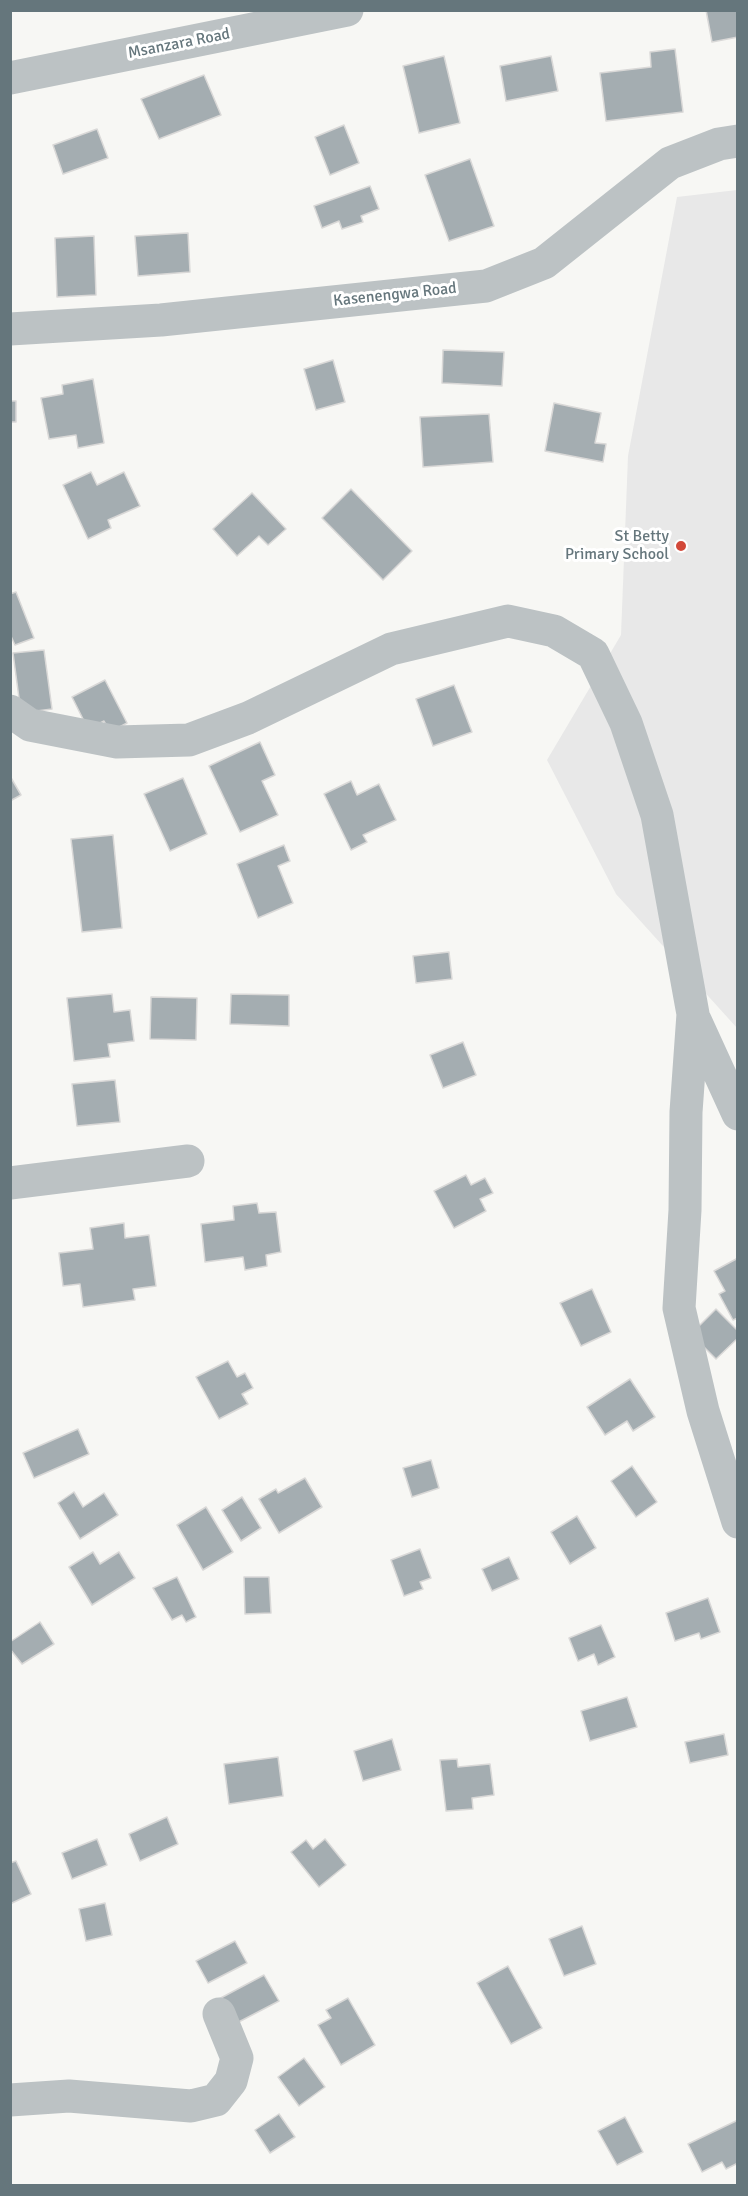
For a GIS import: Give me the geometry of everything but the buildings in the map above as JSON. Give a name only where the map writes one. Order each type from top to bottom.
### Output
[{"type":"street","name":"Msanzara Road","points":[[10,78],[347,10]]},
{"type":"street","name":"Kasenengwa Road","points":[[10,329],[161,320],[486,286],[544,262],[670,163],[719,144],[738,141]]},
{"type":"street","points":[[10,711],[30,725],[117,742],[189,740],[248,718],[391,649],[508,621],[554,631],[593,654],[626,723],[657,815],[693,1014],[738,1114]]},
{"type":"street","points":[[693,1014],[686,1112],[685,1210],[679,1308],[703,1411],[738,1522]]},
{"type":"street","points":[[10,1183],[188,1161]]},
{"type":"street","points":[[10,2100],[69,2096],[191,2106],[216,2100],[231,2081],[237,2058],[219,2014]]},
{"type":"shaded area","name":"St Betty Primary School","points":[[737,190],[737,1028],[616,894],[547,760],[621,635],[628,456],[677,197]]},
{"type":"place","name":"St Betty Primary School","points":[[681,546]]}]
